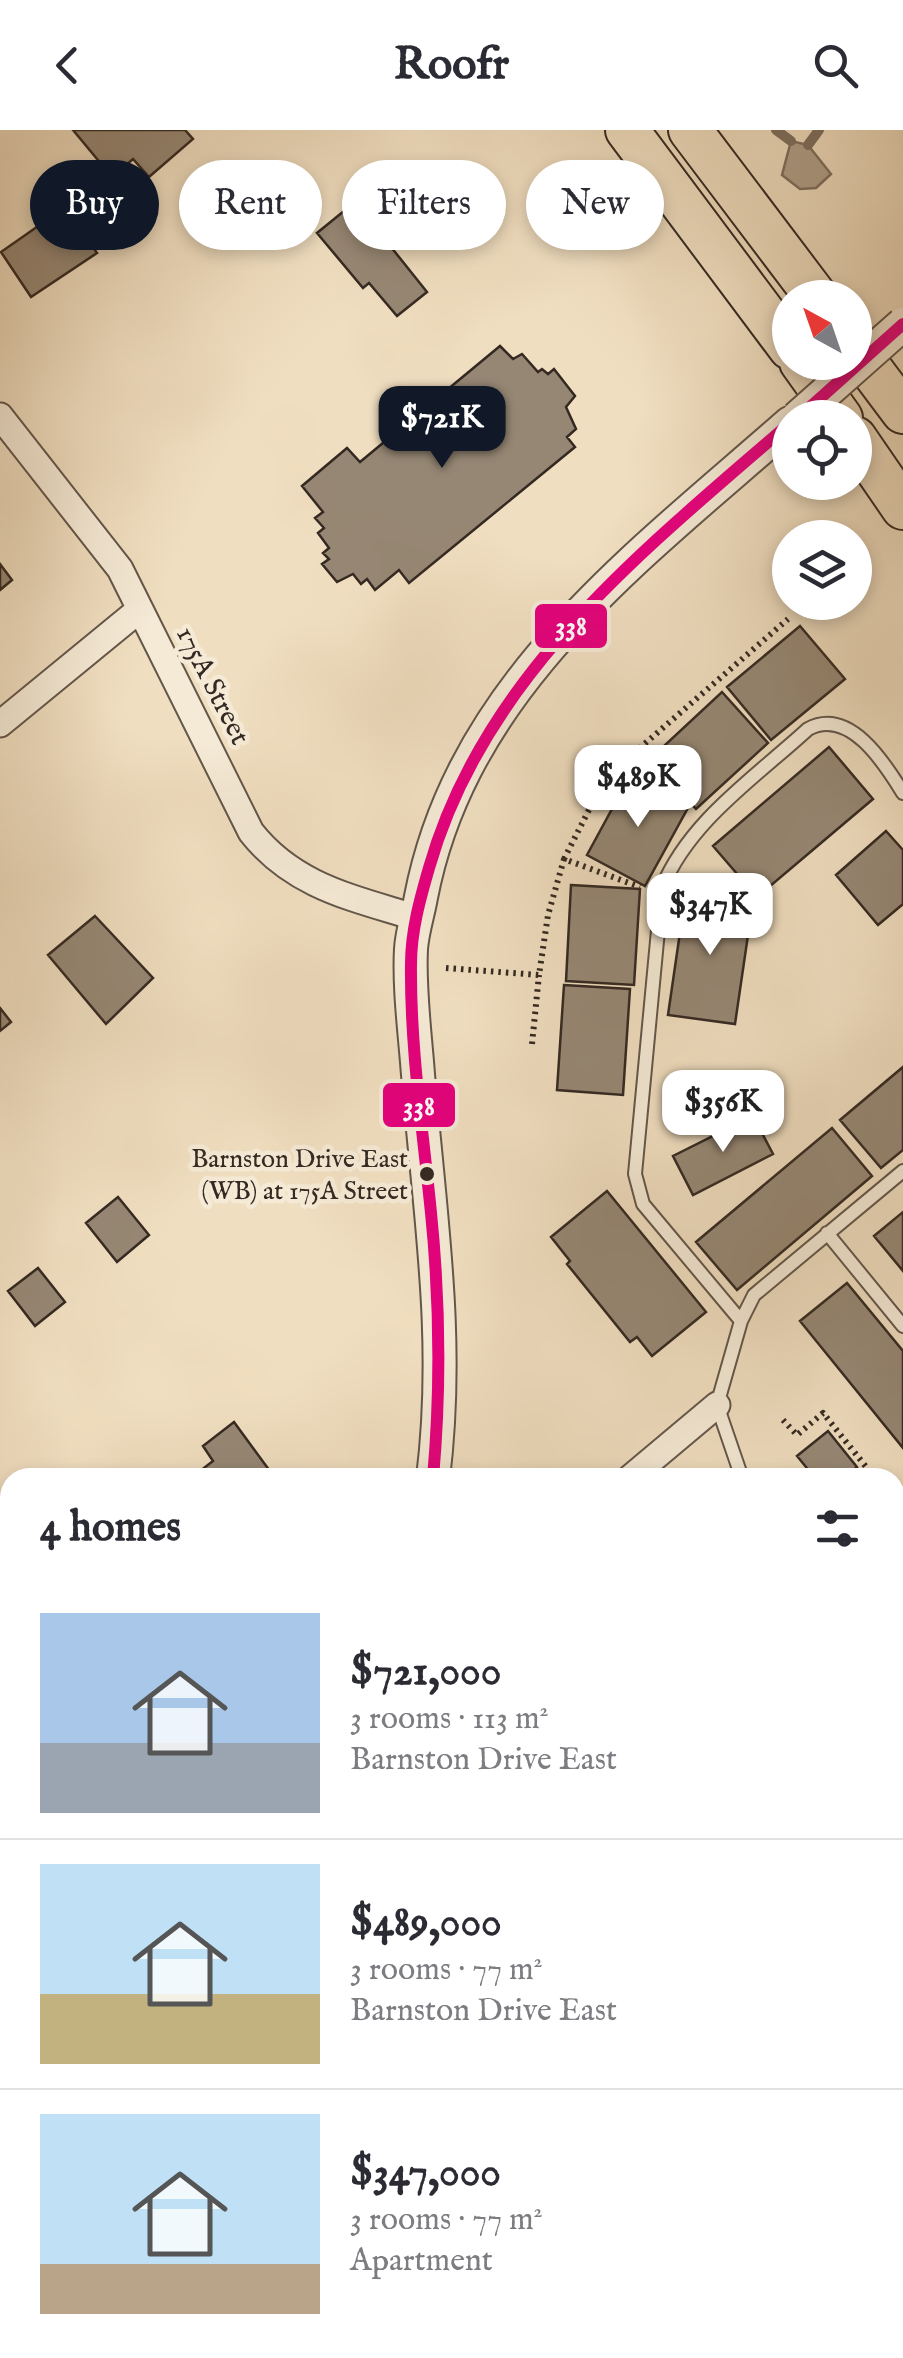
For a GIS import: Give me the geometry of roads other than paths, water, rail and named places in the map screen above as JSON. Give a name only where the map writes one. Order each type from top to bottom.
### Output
[{"type":"highway","points":[[627,130],[772,324]]},
{"type":"highway","points":[[690,130],[803,280]]},
{"type":"highway","points":[[872,371],[903,412]]},
{"type":"highway","points":[[872,463],[903,508]]},
{"type":"street","points":[[816,400],[903,324]]},
{"type":"street","name":"175A Street","points":[[0,416],[120,569],[251,832],[264,848],[316,887],[417,918]]},
{"type":"street","points":[[433,1468],[438,1433],[440,1281],[417,1062],[411,948],[433,838],[459,778],[523,677],[593,598],[772,439]]},
{"type":"street","points":[[0,724],[139,610]]},
{"type":"street","points":[[642,1468],[717,1404]]},
{"type":"lane","points":[[740,1321],[643,1204],[634,1174],[661,895],[670,869],[698,830],[822,722],[836,723],[869,746],[903,793]]},
{"type":"lane","points":[[739,1468],[717,1404],[740,1321],[754,1296],[903,1171]]},
{"type":"lane","points":[[827,1233],[903,1326]]},
{"type":"waterway","points":[[776,130],[791,141]]},
{"type":"waterway","points":[[808,145],[819,130]]},
{"type":"place","name":"Barnston Drive East (WB) at 175A Street","points":[[427,1174]]}]
